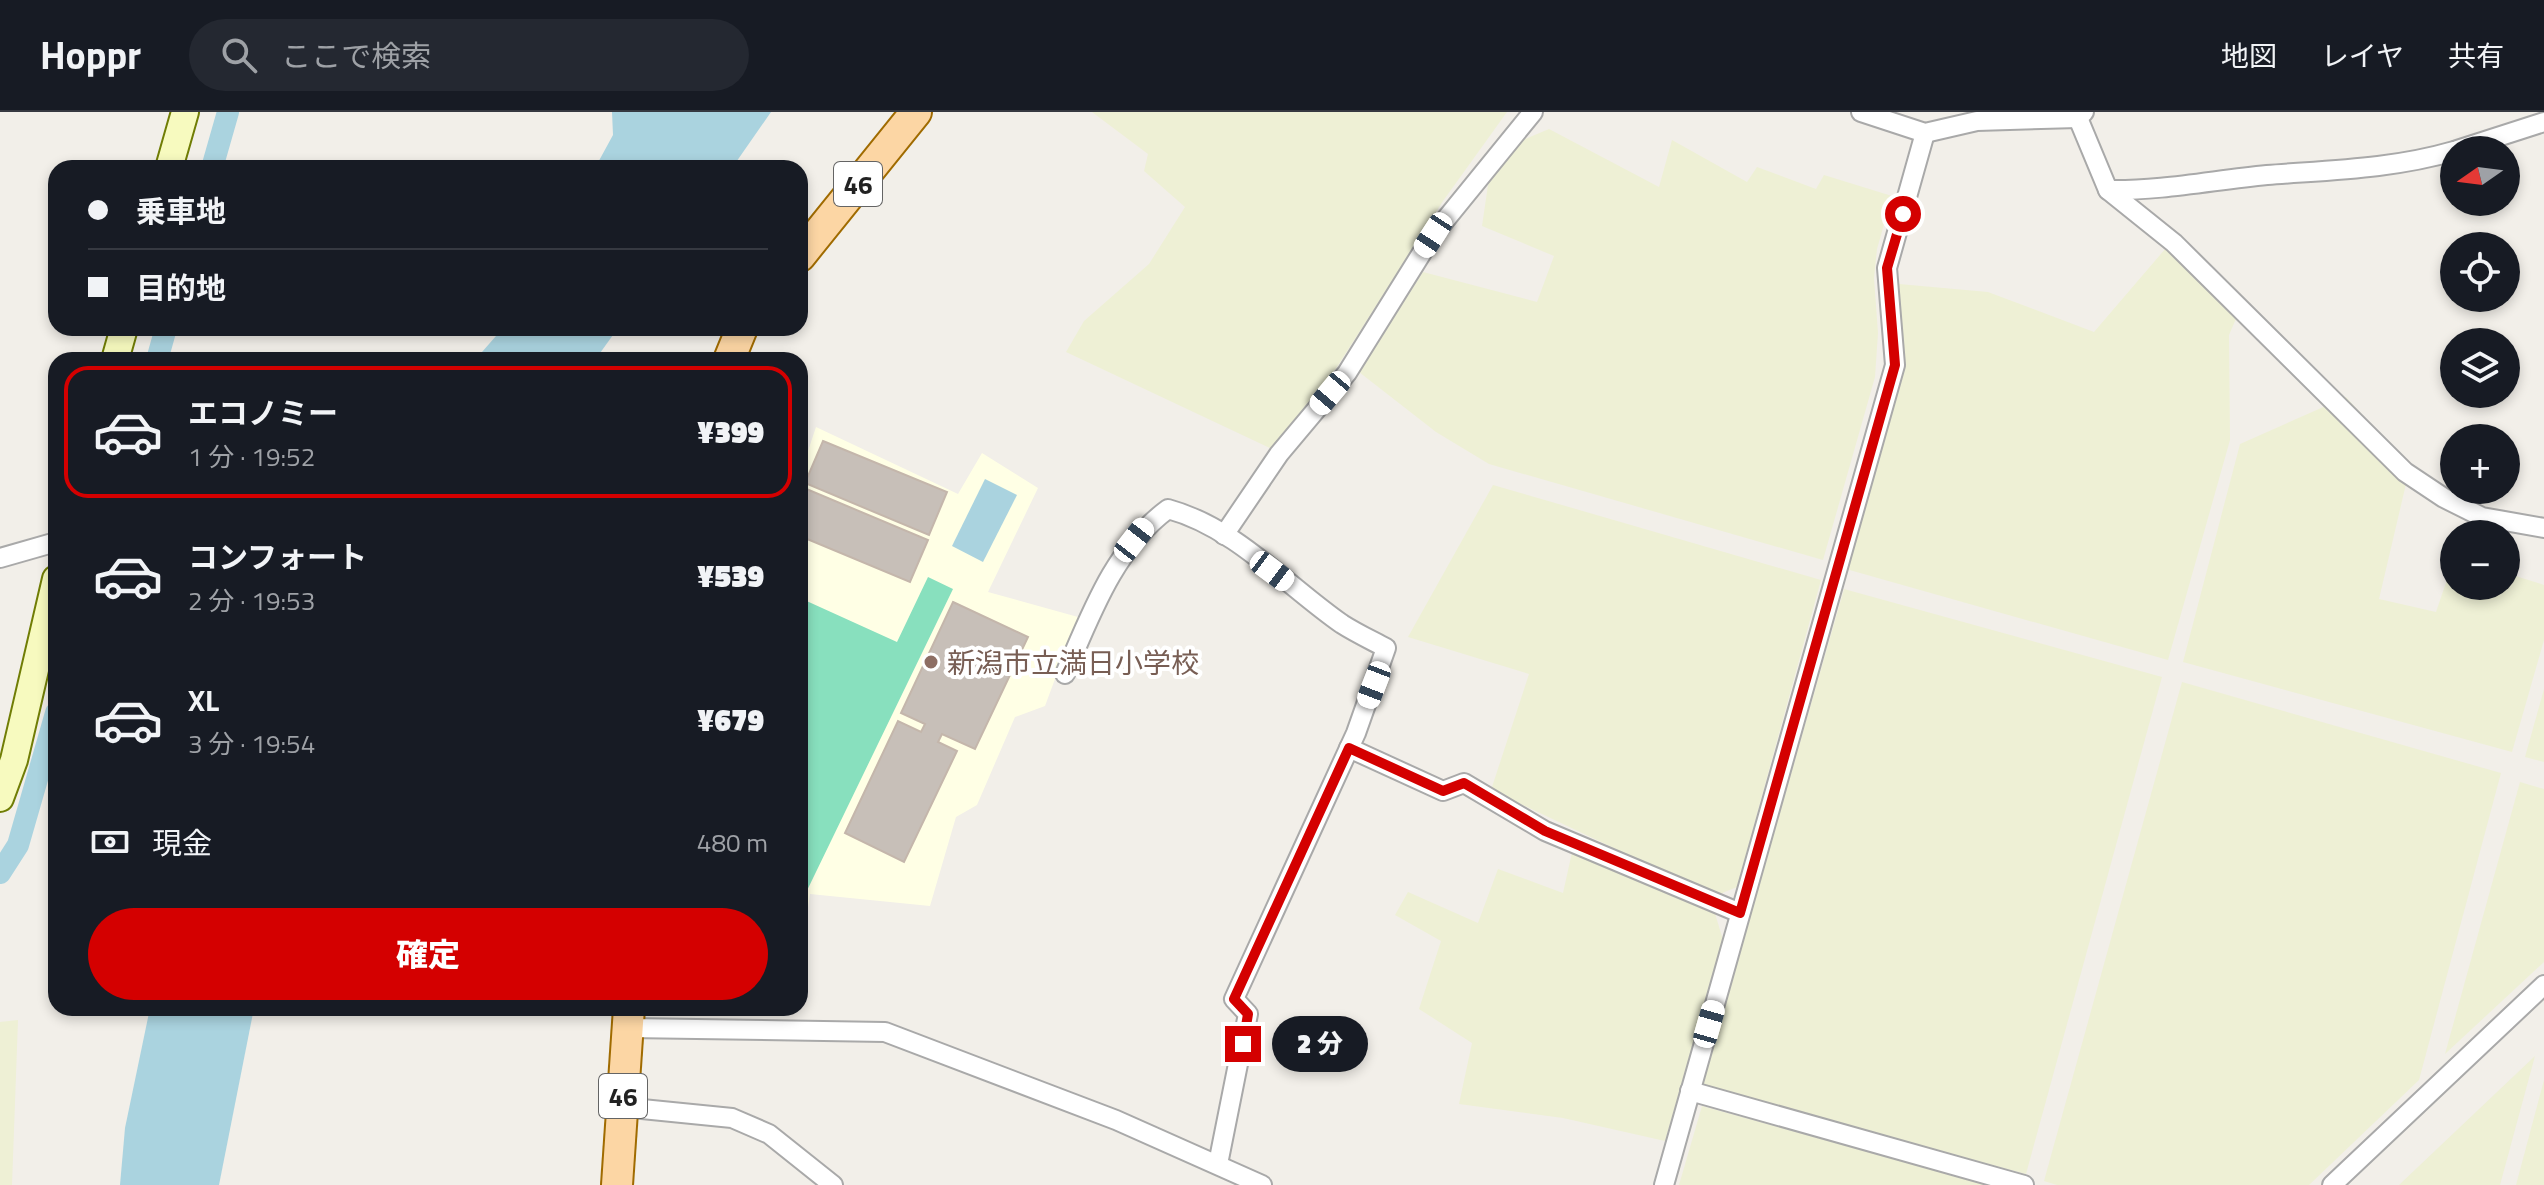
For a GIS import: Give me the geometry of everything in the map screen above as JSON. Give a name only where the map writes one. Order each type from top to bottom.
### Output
[{"type":"main road","points":[[171,160],[185,112]]},
{"type":"main road","name":"46","points":[[808,246],[916,112]]},
{"type":"main road","points":[[0,798],[14,760],[48,613]]},
{"type":"main road","name":"46","points":[[617,1185],[629,1018]]},
{"type":"street","points":[[1224,535],[1279,454],[1347,373],[1433,235],[1533,112]]},
{"type":"street","points":[[1861,112],[1925,133],[1977,121],[2081,115],[2108,190],[2174,243],[2405,472],[2444,498],[2482,517],[2544,528]]},
{"type":"street","points":[[2500,136],[2544,122]]},
{"type":"street","points":[[1664,1185],[1895,365],[1887,268],[1925,133]]},
{"type":"street","points":[[2108,190],[2135,190],[2267,175],[2346,172],[2416,162],[2440,155]]},
{"type":"street","points":[[1065,674],[1096,603],[1124,553],[1144,527],[1168,509],[1194,516],[1224,535],[1344,625],[1386,648],[1349,748],[1234,999],[1248,1014],[1218,1164]]},
{"type":"street","points":[[0,558],[48,544]]},
{"type":"street","points":[[1349,748],[1443,791],[1464,783],[1545,831],[1740,913]]},
{"type":"street","points":[[2332,1185],[2544,985]]},
{"type":"street","points":[[629,1018],[885,1032],[1116,1120],[1262,1185]]},
{"type":"street","points":[[1690,1091],[2024,1185]]},
{"type":"street","points":[[622,1107],[732,1118],[769,1134],[833,1185]]},
{"type":"shaded area","points":[[1092,112],[1507,112],[1443,201],[1337,367],[1272,449],[1066,352],[1084,321],[1149,264],[1185,207],[1144,171],[1148,154]]},
{"type":"shaded area","points":[[1549,129],[1659,187],[1672,140],[1747,182],[1757,167],[1816,189],[1824,175],[1892,196],[1877,249],[1874,278],[1878,333],[1875,377],[1823,560],[1489,464],[1436,432],[1359,372],[1423,272],[1537,302],[1554,256],[1482,226],[1488,185],[1518,142]]},
{"type":"shaded area","points":[[2166,248],[2244,300],[2229,335],[2230,440],[2168,660],[1846,569],[1903,358],[1899,284],[1988,292],[2094,332]]},
{"type":"shaded area","points":[[2346,397],[2410,467],[2379,599],[2436,612],[2440,600],[2520,600],[2520,577],[2544,585],[2544,640],[2512,752],[2183,662],[2240,444]]},
{"type":"shaded area","name":"新潟市立満日小学校","points":[[816,427],[958,494],[982,453],[1038,488],[988,592],[1078,617],[1045,706],[1015,717],[977,805],[956,817],[930,906],[810,894],[808,908],[808,451]]},
{"type":"shaded area","points":[[1493,485],[1821,580],[1737,887],[1715,896],[1491,790],[1529,674],[1408,637]]},
{"type":"shaded area","points":[[1844,589],[2162,677],[2026,1174],[1701,1088]]},
{"type":"shaded area","points":[[2182,682],[2501,773],[2419,1080],[2309,1185],[2057,1185],[2044,1181]]},
{"type":"shaded area","points":[[2544,689],[2544,762],[2525,757]]},
{"type":"shaded area","points":[[2520,782],[2544,789],[2544,962],[2445,1054]]},
{"type":"shaded area","points":[[1573,848],[1714,910],[1723,940],[1665,1141],[1563,1118],[1459,1104],[1472,1043],[1419,1009],[1441,941],[1395,915],[1408,892],[1478,923],[1498,869],[1563,893]]},
{"type":"shaded area","points":[[18,1020],[12,1185],[0,1185],[0,1022]]},
{"type":"shaded area","points":[[2535,1056],[2500,1185],[2399,1185]]},
{"type":"shaded area","points":[[2544,1080],[2544,1185],[2516,1185]]},
{"type":"shaded area","points":[[1702,1106],[1989,1185],[1679,1185]]},
{"type":"green space","points":[[928,577],[953,589],[808,888],[808,602],[897,642]]},
{"type":"water","points":[[612,112],[771,112],[738,160],[599,160],[613,135]]},
{"type":"water","points":[[496,336],[612,336],[601,352],[482,352]]},
{"type":"water","points":[[985,479],[1017,495],[983,562],[952,546]]},
{"type":"water","points":[[148,1016],[252,1016],[219,1185],[120,1185],[125,1128]]},
{"type":"building","points":[[823,441],[947,492],[929,535],[808,484],[808,476]]},
{"type":"building","points":[[808,490],[928,540],[910,582],[808,539]]},
{"type":"building","points":[[953,602],[1028,637],[975,749],[942,734],[938,742],[957,751],[904,862],[845,833],[898,721],[921,732],[925,724],[901,713]]},
{"type":"waterway","points":[[214,160],[228,112]]},
{"type":"waterway","points":[[159,352],[164,336]]},
{"type":"waterway","points":[[0,873],[18,845],[48,741]]},
{"type":"place","name":"新潟市立満日小学校","points":[[931,662]]},
{"type":"route","points":[[1243,1044],[1248,1014],[1234,999],[1306,848],[1349,748],[1443,791],[1464,783],[1545,831],[1713,905],[1740,913],[1895,365],[1887,268],[1903,214]]}]
